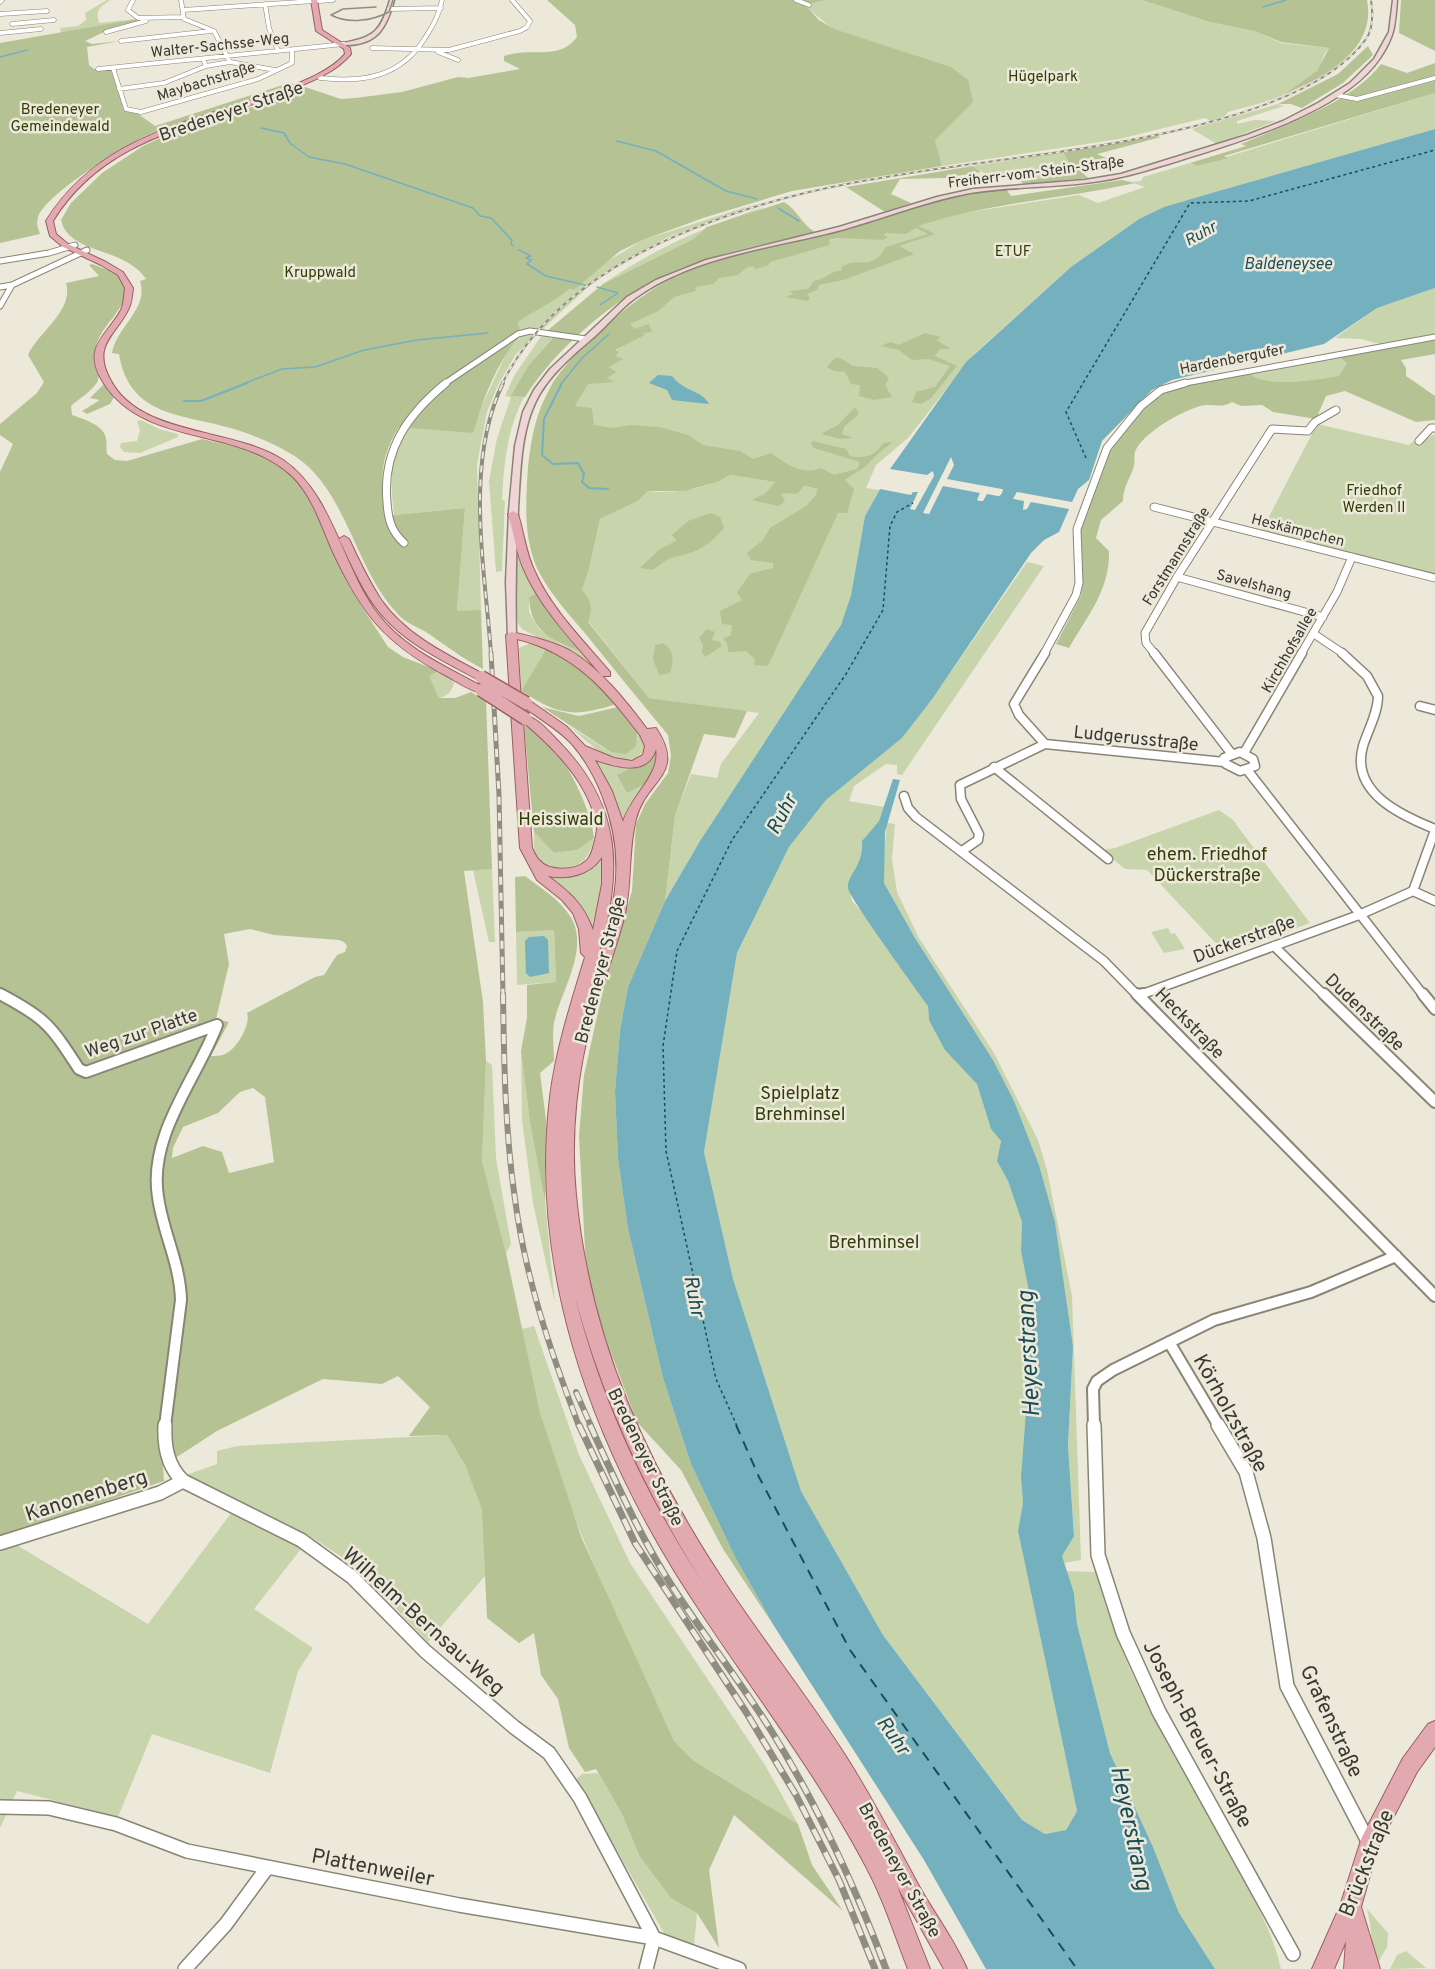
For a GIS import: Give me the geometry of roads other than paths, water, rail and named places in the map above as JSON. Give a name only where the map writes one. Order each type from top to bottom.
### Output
[{"type":"main road","name":"Bredeneyer Straße","points":[[392,0],[378,33],[372,39],[352,47],[346,57],[316,76],[261,100],[160,132],[133,145],[94,170],[64,199],[49,220],[52,234],[119,271],[129,283],[129,300],[106,334],[100,356],[105,378],[121,400],[138,413],[153,420],[255,448],[283,463],[303,481],[312,495],[364,601],[383,627],[420,657],[481,690],[526,718],[557,743],[570,760],[592,798],[604,830],[609,854],[608,886],[559,1081],[552,1185],[559,1252],[570,1313],[591,1379],[619,1446],[667,1542],[819,1767],[867,1847],[919,1969]]},
{"type":"main road","name":"Freiherr-vom-Stein-Straße","points":[[511,635],[510,548],[520,435],[529,409],[543,382],[556,366],[634,296],[671,277],[718,259],[842,228],[954,195],[1123,176],[1280,124],[1338,94],[1365,72],[1386,44],[1396,21],[1395,0]]},
{"type":"main road","points":[[316,1],[319,31],[352,47]]},
{"type":"main road","name":"Bredeneyer Straße","points":[[352,47],[348,61],[320,78],[266,101],[164,133],[112,162],[75,193],[59,213],[56,227],[59,233],[81,251],[125,267],[136,282],[137,299],[114,334],[108,355],[114,376],[129,398],[158,416],[253,442],[290,460],[316,486],[365,582],[395,621],[417,639],[526,703],[557,724],[581,748],[609,801],[624,857],[623,882],[610,941],[582,1030],[568,1132],[567,1186],[586,1308],[606,1373],[634,1440],[683,1533],[737,1616],[837,1760],[956,1969]]},
{"type":"main road","points":[[513,514],[522,554],[536,583],[657,738],[663,750],[664,761],[659,772],[635,805],[630,818],[624,857]]},
{"type":"main road","points":[[581,748],[603,761],[628,765],[645,759],[651,746],[594,672],[581,661],[537,640],[511,635],[525,837],[531,861],[541,877],[567,897],[579,911],[586,929],[589,963]]},
{"type":"main road","points":[[531,861],[546,872],[561,874],[590,866],[597,855],[604,830]]},
{"type":"main road","name":"Brückstraße","points":[[1323,1969],[1350,1907],[1369,1844],[1410,1765],[1435,1731]]},
{"type":"main road","points":[[1350,1907],[1369,1969]]},
{"type":"main road","points":[[1354,1969],[1357,1934]]},
{"type":"street","points":[[133,0],[128,6],[131,13],[138,18],[183,17],[214,31],[229,56],[230,62]]},
{"type":"street","points":[[181,0],[183,17]]},
{"type":"street","points":[[183,10],[333,0]]},
{"type":"street","points":[[320,78],[352,81],[380,78],[396,71],[424,42],[441,8],[442,0]]},
{"type":"street","points":[[372,48],[436,51],[455,49],[527,27],[529,20],[512,0]]},
{"type":"street","points":[[796,0],[809,5]]},
{"type":"street","points":[[265,4],[269,28],[278,51]]},
{"type":"street","points":[[389,9],[441,8]]},
{"type":"street","points":[[0,14],[47,11]]},
{"type":"street","points":[[9,14],[14,31]]},
{"type":"street","points":[[106,32],[151,19]]},
{"type":"street","points":[[12,24],[54,20]]},
{"type":"street","points":[[192,23],[195,33]]},
{"type":"street","points":[[0,33],[42,29]]},
{"type":"street","points":[[121,41],[214,31]]},
{"type":"street","name":"Walter-Sachsse-Weg","points":[[98,69],[278,51],[352,47]]},
{"type":"street","name":"Maybachstraße","points":[[119,89],[128,110],[147,111],[280,70],[294,60],[292,50]]},
{"type":"street","points":[[436,51],[458,60]]},
{"type":"street","points":[[203,59],[206,66]]},
{"type":"street","points":[[113,68],[119,89],[173,81],[206,66],[230,62],[262,70],[280,70]]},
{"type":"street","points":[[262,70],[265,76]]},
{"type":"street","points":[[1338,94],[1363,97],[1435,78]]},
{"type":"street","points":[[0,261],[81,251]]},
{"type":"street","points":[[0,287],[12,285],[81,251]]},
{"type":"street","points":[[0,306],[12,285]]},
{"type":"street","points":[[404,543],[394,534],[389,525],[385,474],[394,442],[416,408],[444,384],[518,334],[530,331],[586,339]]},
{"type":"street","name":"Hardenbergufer","points":[[1045,744],[1019,715],[1014,704],[1050,645],[1076,595],[1079,583],[1077,529],[1107,448],[1141,406],[1161,390],[1175,384],[1364,346],[1435,337]]},
{"type":"street","name":"Forstmannstraße","points":[[1231,753],[1144,637],[1177,577],[1272,429],[1308,431],[1336,410]]},
{"type":"street","points":[[1419,441],[1431,428],[1435,428]]},
{"type":"street","name":"Heskämpchen","points":[[1154,507],[1435,578]]},
{"type":"street","name":"Kirchhofsallee","points":[[1244,753],[1314,634],[1337,592],[1352,557]]},
{"type":"street","name":"Savelshang","points":[[1177,577],[1323,617]]},
{"type":"street","points":[[1314,634],[1329,642],[1374,684],[1378,694],[1377,705],[1361,753],[1362,772],[1374,791],[1389,805],[1407,818],[1435,830],[1417,893],[1435,902]]},
{"type":"street","points":[[1420,706],[1435,710]]},
{"type":"street","points":[[962,851],[978,840],[979,834],[962,799],[960,785],[1045,744]]},
{"type":"street","name":"Ludgerusstraße","points":[[1045,744],[1224,762],[1233,770],[1248,771]]},
{"type":"street","points":[[1224,762],[1224,758],[1231,753],[1244,753],[1255,763],[1255,766],[1248,771],[1435,1009]]},
{"type":"street","points":[[994,767],[1108,859]]},
{"type":"street","name":"Heckstraße","points":[[903,796],[908,808],[916,817],[1104,961],[1435,1296]]},
{"type":"street","name":"Dückerstraße","points":[[1140,995],[1417,893],[1435,893]]},
{"type":"street","name":"Dudenstraße","points":[[1274,946],[1435,1102]]},
{"type":"street","name":"Weg zur Platte","points":[[0,994],[36,1013],[53,1029],[79,1069],[86,1072],[217,1025]]},
{"type":"street","name":"Wilhelm-Bernsau-Weg","points":[[217,1025],[164,1143],[158,1162],[158,1198],[181,1284],[166,1427],[171,1467],[183,1481],[301,1540],[352,1577],[425,1652],[513,1727],[549,1753],[580,1798],[654,1938]]},
{"type":"street","name":"Joseph-Breuer-Straße","points":[[1293,1954],[1136,1669],[1098,1561],[1093,1389],[1097,1381],[1113,1370],[1214,1320],[1263,1308],[1311,1292],[1396,1256]]},
{"type":"street","name":"Körholzstraße","points":[[1169,1342],[1246,1472],[1264,1538]]},
{"type":"street","name":"Kanonenberg","points":[[0,1544],[160,1493],[183,1481]]},
{"type":"street","name":"Grafenstraße","points":[[1264,1538],[1287,1686],[1369,1844]]},
{"type":"street","name":"Plattenweiler","points":[[0,1807],[49,1808],[116,1824],[187,1851],[459,1905],[654,1938],[739,1969]]},
{"type":"street","points":[[185,1969],[226,1924],[267,1868]]},
{"type":"street","points":[[646,1969],[654,1938]]},
{"type":"water","points":[[1435,129],[1435,288],[1377,308],[1324,344],[1172,380],[1152,390],[1102,441],[1089,480],[1078,489],[1072,502],[947,479],[954,465],[951,457],[923,513],[929,514],[943,486],[980,493],[977,500],[979,501],[983,501],[987,494],[1024,501],[1023,510],[1027,509],[1031,502],[1069,509],[1059,532],[1044,540],[1031,553],[933,698],[902,738],[826,800],[789,847],[737,953],[704,1152],[733,1279],[801,1491],[883,1635],[1022,1820],[1045,1834],[1066,1830],[1077,1811],[1018,1531],[1023,1503],[1021,1477],[1032,1329],[1029,1292],[1021,1251],[1022,1222],[1008,1181],[997,1161],[1001,1141],[991,1129],[977,1084],[945,1050],[929,1020],[928,1006],[848,888],[850,878],[861,857],[862,841],[879,821],[893,779],[900,780],[885,832],[884,883],[915,938],[993,1060],[1014,1101],[1039,1165],[1055,1222],[1073,1346],[1068,1445],[1074,1536],[1062,1556],[1074,1593],[1077,1624],[1110,1753],[1153,1847],[1179,1913],[1215,1969],[986,1969],[924,1860],[774,1626],[735,1557],[691,1464],[663,1378],[628,1229],[618,1159],[615,1092],[620,1030],[628,987],[665,901],[700,841],[841,625],[851,595],[865,516],[880,489],[911,495],[913,492],[918,492],[910,509],[915,510],[934,476],[933,471],[927,475],[890,469],[966,362],[1071,267],[1139,219],[1164,207]]},
{"type":"water","points":[[658,375],[672,376],[682,385],[706,399],[709,404],[672,400],[667,390],[649,383]]},
{"type":"water","points":[[544,936],[548,940],[549,973],[530,977],[526,973],[525,941],[529,937]]},
{"type":"waterway","points":[[1263,7],[1286,0]]},
{"type":"waterway","points":[[0,57],[27,50]]},
{"type":"waterway","points":[[261,128],[284,133],[290,143],[309,157],[345,164],[473,208],[480,216],[491,218],[512,240],[511,244],[514,246]]},
{"type":"waterway","points":[[617,141],[656,151],[726,191],[757,199]]},
{"type":"waterway","points":[[778,208],[799,221]]},
{"type":"waterway","points":[[519,250],[531,256],[526,258],[531,260],[527,264],[546,276],[585,285]]},
{"type":"waterway","points":[[597,287],[618,293],[600,305]]},
{"type":"waterway","points":[[243,384],[282,369],[315,367],[364,350],[417,340],[488,333]]},
{"type":"waterway","points":[[561,384],[582,358],[609,334]]},
{"type":"waterway","points":[[184,401],[201,401],[247,383]]},
{"type":"waterway","points":[[562,383],[544,419],[542,455],[553,464],[578,463],[584,474],[582,482],[589,488],[608,489]]},
{"type":"waterway","points":[[991,518],[1009,493],[1016,478],[1018,465]]},
{"type":"tram line","points":[[376,7],[343,9],[331,15],[345,20],[375,18],[389,12],[393,0]]},
{"type":"railway","points":[[502,384],[523,349],[550,318],[580,291],[649,248],[687,231],[764,204],[828,188],[936,169],[1102,145],[1230,116],[1287,96],[1334,70],[1369,35],[1372,20],[1371,0]]},
{"type":"railway","points":[[491,654],[482,551],[480,481],[491,414],[503,383]]},
{"type":"railway","points":[[491,653],[499,795],[503,996]]},
{"type":"railway","points":[[503,994],[507,1122],[519,1228],[540,1314],[579,1426]]},
{"type":"railway","points":[[576,1392],[591,1426]]},
{"type":"railway","points":[[579,1425],[635,1543],[746,1712],[796,1795],[839,1880],[875,1969]]},
{"type":"railway","points":[[590,1425],[628,1507],[660,1567],[760,1713],[805,1789],[849,1878],[886,1969]]},
{"type":"park label","name":"Hügelpark","points":[[1043,76]]},
{"type":"park label","name":"Bredeneyer Gemeindewald","points":[[60,118]]},
{"type":"park label","name":"ETUF","points":[[1013,251]]},
{"type":"park label","name":"Kruppwald","points":[[320,272]]},
{"type":"park label","name":"Friedhof Werden II","points":[[1374,498]]},
{"type":"park label","name":"Heissiwald","points":[[561,819]]},
{"type":"park label","name":"ehem. Friedhof Dückerstraße","points":[[1207,864]]},
{"type":"park label","name":"Spielplatz Brehminsel","points":[[800,1103]]},
{"type":"park label","name":"Brehminsel","points":[[874,1242]]},
{"type":"water label","name":"Ruhr","points":[[1200,233]]},
{"type":"water label","name":"Baldeneysee","points":[[1288,263]]},
{"type":"water label","name":"Ruhr","points":[[781,814]]},
{"type":"water label","name":"Ruhr","points":[[695,1296]]},
{"type":"water label","name":"Heyerstrang","points":[[1028,1354]]},
{"type":"water label","name":"Ruhr","points":[[894,1735]]},
{"type":"water label","name":"Heyerstrang","points":[[1132,1828]]}]
